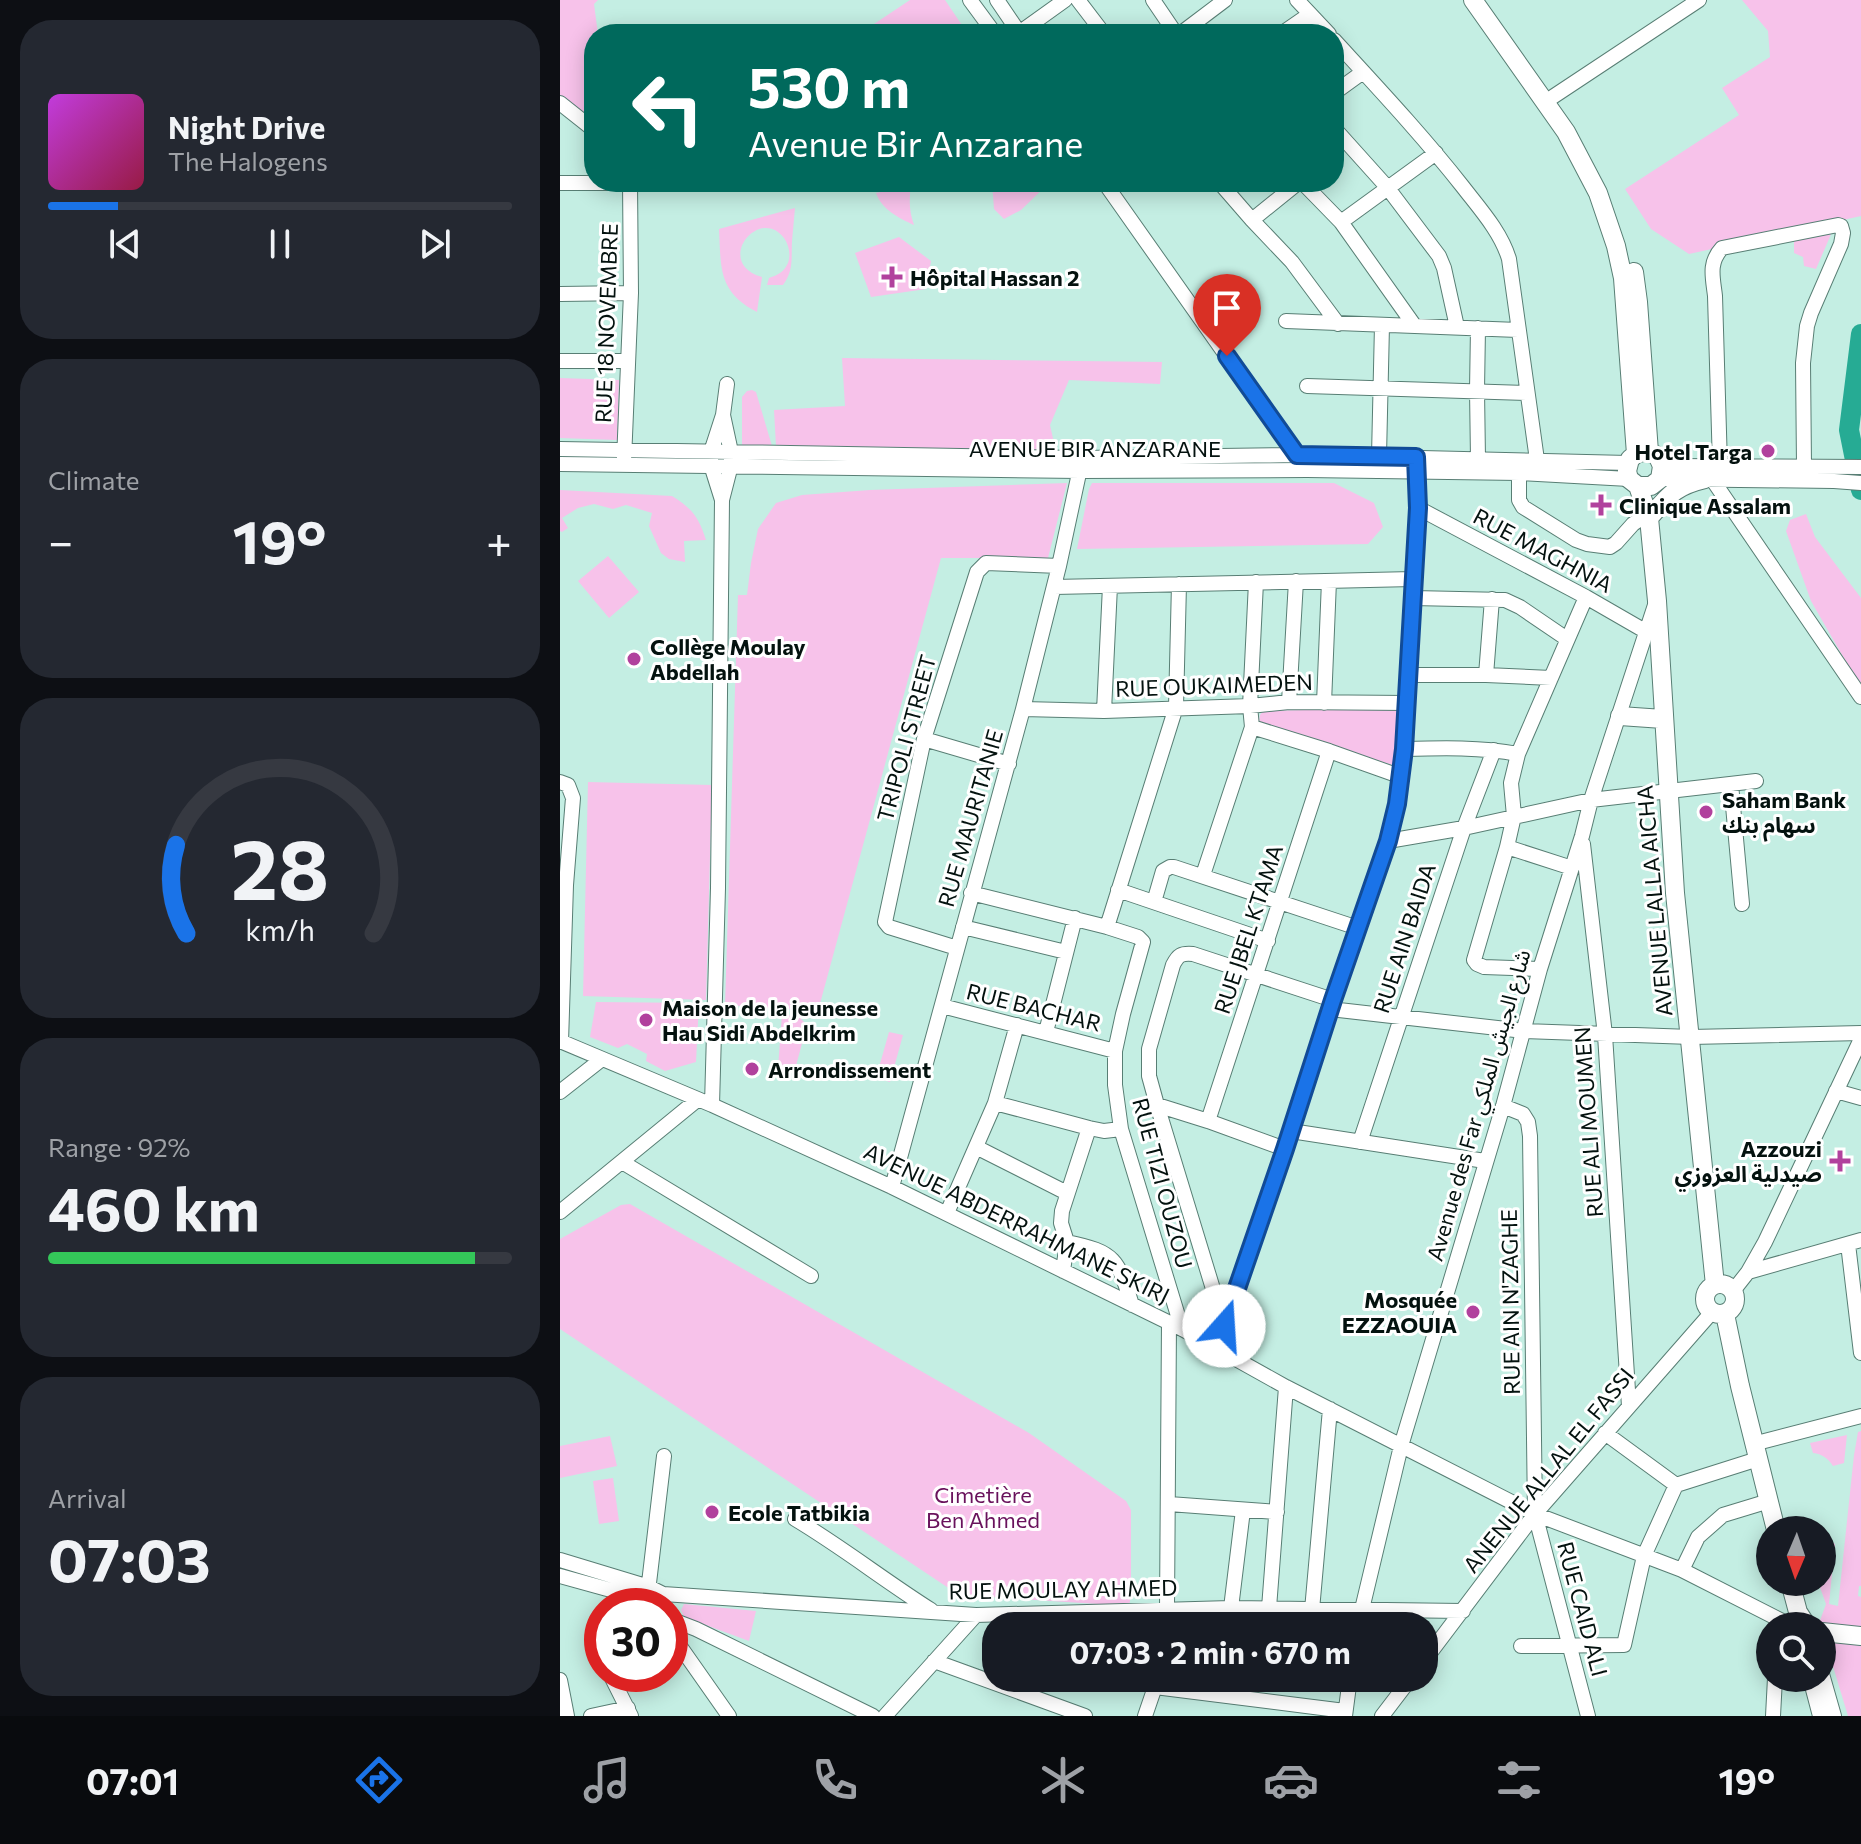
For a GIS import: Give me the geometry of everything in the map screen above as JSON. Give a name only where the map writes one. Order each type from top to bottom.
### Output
[{"type":"main road","points":[[1473,0],[1549,99]]},
{"type":"main road","points":[[1488,0],[1549,99],[1589,174],[1616,246],[1623,278],[1644,471]]},
{"type":"main road","name":"AVENUE LALLA AICHA","points":[[1644,471],[1642,502],[1648,514],[1657,601],[1675,893],[1705,1196],[1724,1288]]},
{"type":"main road","points":[[1648,514],[1674,491],[1713,475]]},
{"type":"main road","points":[[1620,716],[1663,719]]},
{"type":"main road","points":[[1709,1288],[1724,1288],[1735,1298],[1734,1304],[1731,1310],[1718,1313],[1707,1307],[1706,1294],[1709,1288]]},
{"type":"main road","points":[[1718,1313],[1773,1516]]},
{"type":"main road","points":[[1836,1633],[1861,1636]]},
{"type":"street","points":[[970,0],[988,24]]},
{"type":"street","points":[[997,0],[1013,24]]},
{"type":"street","points":[[1032,24],[1065,0]]},
{"type":"street","points":[[1078,0],[1096,24]]},
{"type":"street","points":[[1153,0],[1171,24]]},
{"type":"street","points":[[1297,0],[1320,24]]},
{"type":"street","points":[[1549,99],[1699,0]]},
{"type":"street","points":[[1190,24],[1216,3]]},
{"type":"street","points":[[1296,24],[1310,14]]},
{"type":"street","points":[[1344,51],[1436,153],[1504,245],[1509,259],[1537,460]]},
{"type":"street","points":[[1344,86],[1363,72]]},
{"type":"street","points":[[560,103],[584,122]]},
{"type":"street","points":[[1344,139],[1387,187],[1439,256],[1457,327]]},
{"type":"street","points":[[1341,222],[1436,153]]},
{"type":"street","points":[[560,183],[584,183]]},
{"type":"street","name":"RUE 18 NOVEMBRE","points":[[624,458],[631,293],[630,192]]},
{"type":"street","points":[[1111,192],[1307,470]]},
{"type":"street","points":[[1228,192],[1292,262],[1338,324]]},
{"type":"street","points":[[1252,220],[1288,192]]},
{"type":"street","points":[[1311,192],[1341,222],[1414,325]]},
{"type":"street","points":[[1804,466],[1803,363],[1806,335],[1811,313],[1841,244],[1843,233],[1838,225],[1722,248],[1713,261],[1713,475],[1861,697]]},
{"type":"street","points":[[560,294],[631,293]]},
{"type":"street","points":[[1286,321],[1518,330]]},
{"type":"street","points":[[1379,456],[1382,325]]},
{"type":"street","points":[[1478,328],[1478,459]]},
{"type":"street","points":[[560,361],[627,361]]},
{"type":"street","points":[[722,500],[711,459],[723,415],[727,384]]},
{"type":"street","points":[[1307,386],[1527,393]]},
{"type":"street","points":[[560,1212],[704,1102],[718,888],[722,500],[731,459],[723,415]]},
{"type":"street","name":"AVENUE BIR ANZARANE","points":[[560,449],[624,458]]},
{"type":"street","name":"AVENUE BIR ANZARANE","points":[[1081,464],[1297,455],[1379,456],[1416,465],[1519,473],[1644,471]]},
{"type":"street","name":"AVENUE BIR ANZARANE","points":[[560,464],[624,458],[1307,470],[1478,459],[1537,460],[1740,479],[1835,473],[1861,467]]},
{"type":"street","name":"RUE MAURITANIE","points":[[892,1187],[1009,764],[1054,587],[1081,464]]},
{"type":"street","points":[[1219,1349],[1331,1004],[1388,841],[1402,777],[1418,508],[1416,465]]},
{"type":"street","name":"AVENUE BIR ANZARANE","points":[[1713,475],[1804,466],[1861,483]]},
{"type":"street","points":[[1519,473],[1519,500],[1523,507],[1587,544],[1613,546],[1633,524],[1648,514]]},
{"type":"street","points":[[1727,499],[1740,479]]},
{"type":"street","name":"RUE MAGHNIA","points":[[1418,508],[1645,631]]},
{"type":"street","name":"TRIPOLI STREET","points":[[957,948],[889,927],[885,922],[924,739],[979,569],[986,563],[1059,566]]},
{"type":"street","points":[[1054,587],[1413,579]]},
{"type":"street","points":[[1289,702],[1296,581]]},
{"type":"street","points":[[1324,703],[1329,581]]},
{"type":"street","points":[[1203,875],[1252,727],[1250,706],[1256,582]]},
{"type":"street","points":[[1107,927],[1176,707],[1179,584]]},
{"type":"street","points":[[1104,711],[1110,586]]},
{"type":"street","points":[[1540,969],[1481,967],[1474,960],[1514,816],[1511,783],[1518,754],[1586,597]]},
{"type":"street","points":[[1413,598],[1505,600],[1567,639]]},
{"type":"street","points":[[1486,675],[1492,599]]},
{"type":"street","name":"Avenue des Far شارع الجيش الملكي","points":[[1360,1612],[1401,1446],[1503,1106],[1540,969],[1591,800],[1657,601]]},
{"type":"street","points":[[1409,675],[1551,678]]},
{"type":"street","name":"RUE OUKAIMEDEN","points":[[1023,709],[1104,711],[1289,702],[1407,703]]},
{"type":"street","points":[[1252,727],[1402,777]]},
{"type":"street","points":[[924,739],[1009,764]]},
{"type":"street","points":[[1404,749],[1455,748],[1518,754]]},
{"type":"street","name":"RUE AIN BAIDA","points":[[1360,1142],[1464,828],[1494,750]]},
{"type":"street","name":"RUE JBEL KTAMA","points":[[1208,1121],[1329,751]]},
{"type":"street","points":[[1388,841],[1591,800],[1756,781]]},
{"type":"street","points":[[560,782],[568,785],[573,798],[566,885],[561,1042]]},
{"type":"street","points":[[1731,784],[1742,904]]},
{"type":"street","name":"RUE ALI MOUMEN","points":[[1582,836],[1605,1035],[1629,1406]]},
{"type":"street","points":[[1507,847],[1572,868]]},
{"type":"street","points":[[1154,902],[1161,875],[1170,867],[1203,875],[1358,928]]},
{"type":"street","points":[[1118,890],[1268,941]]},
{"type":"street","name":"RUE TIZI OUZOU","points":[[971,893],[1107,927],[1138,937],[1143,942],[1115,1051],[1115,1085],[1121,1129],[1176,1326],[1169,1504],[1173,1612]]},
{"type":"street","points":[[1046,1032],[1075,918]]},
{"type":"street","points":[[963,927],[1066,952]]},
{"type":"street","points":[[1224,1326],[1149,1076],[1149,1049],[1169,978],[1177,956],[1184,953],[1257,974],[1331,1004],[1401,1016],[1524,1031],[1605,1035],[1861,1036],[1748,1272]]},
{"type":"street","name":"RUE BACHAR","points":[[942,1006],[1115,1051]]},
{"type":"street","points":[[947,1213],[995,1103],[1017,1025]]},
{"type":"street","name":"AVENUE ABDERRAHMANE SKIRJ","points":[[561,1042],[704,1102],[947,1213],[1176,1326],[1286,1387],[1535,1514],[1682,1570],[1771,1612]]},
{"type":"street","points":[[560,1092],[602,1059]]},
{"type":"street","points":[[1836,1091],[1861,1098]]},
{"type":"street","points":[[995,1103],[1089,1128],[1104,1131],[1121,1129]]},
{"type":"street","points":[[1157,1105],[1285,1149]]},
{"type":"street","name":"RUE AIN N'ZAGHE","points":[[1503,1106],[1523,1114],[1530,1136],[1535,1514]]},
{"type":"street","points":[[1063,1271],[1067,1242],[1061,1223],[1067,1193],[1089,1128]]},
{"type":"street","points":[[1291,1131],[1485,1161]]},
{"type":"street","points":[[976,1147],[1067,1193]]},
{"type":"street","points":[[622,1162],[811,1276]]},
{"type":"street","points":[[1067,1242],[1107,1254],[1119,1266],[1132,1305]]},
{"type":"street","points":[[1724,1288],[1748,1272],[1854,1242],[1861,1353]]},
{"type":"street","name":"ANENUE ALLAL EL FASSI","points":[[1438,1643],[1535,1514],[1629,1406],[1718,1313]]},
{"type":"street","points":[[1269,1608],[1286,1387]]},
{"type":"street","points":[[1312,1610],[1330,1409]]},
{"type":"street","points":[[1521,1646],[1624,1645],[1644,1556],[1676,1485],[1756,1451],[1861,1416]]},
{"type":"street","points":[[1605,1433],[1676,1485]]},
{"type":"street","points":[[650,1588],[664,1456]]},
{"type":"street","points":[[1682,1570],[1698,1537],[1723,1515],[1769,1501]]},
{"type":"street","points":[[1169,1504],[1277,1512]]},
{"type":"street","points":[[1231,1608],[1243,1510]]},
{"type":"street","name":"RUE CAID ALI","points":[[1535,1514],[1588,1716]]},
{"type":"street","points":[[795,1519],[935,1612]]},
{"type":"street","points":[[560,1560],[626,1588]]},
{"type":"street","points":[[560,1576],[602,1588]]},
{"type":"street","name":"RUE MOULAY AHMED","points":[[688,1596],[976,1615],[1231,1608],[1463,1611]]},
{"type":"street","points":[[885,1716],[976,1615]]},
{"type":"street","points":[[688,1626],[873,1716]]},
{"type":"street","points":[[688,1658],[729,1716]]},
{"type":"street","points":[[934,1661],[1085,1716]]},
{"type":"street","points":[[560,1680],[567,1716]]},
{"type":"street","points":[[593,1716],[629,1712],[619,1692]]},
{"type":"street","points":[[1145,1716],[1153,1692]]},
{"type":"street","points":[[1215,1692],[1345,1714],[1348,1692]]},
{"type":"street","points":[[1382,1716],[1400,1692]]},
{"type":"street","points":[[1773,1716],[1774,1692]]},
{"type":"street","points":[[1814,1692],[1820,1716]]},
{"type":"street","points":[[1827,1692],[1834,1716]]},
{"type":"green space","points":[[560,0],[598,0],[594,4],[597,24],[584,24],[584,115],[560,96]]},
{"type":"green space","points":[[910,0],[945,0],[961,24],[874,24]]},
{"type":"green space","points":[[1742,0],[1861,0],[1861,216],[1689,254],[1651,229],[1625,189],[1739,115],[1722,88],[1770,57],[1768,31]]},
{"type":"green space","points":[[911,192],[914,225],[887,209],[876,193]]},
{"type":"green space","points":[[993,192],[1040,192],[1021,210],[1004,219],[994,209]]},
{"type":"green space","points":[[795,208],[791,264],[783,285],[767,285],[769,278],[780,273],[788,263],[789,250],[784,238],[774,230],[763,228],[745,240],[741,250],[741,260],[748,270],[762,277],[757,312],[744,304],[728,287],[722,267],[719,229]]},
{"type":"green space","points":[[1832,232],[1816,269],[1804,266],[1803,257],[1794,253],[1794,237]]},
{"type":"green space","points":[[899,237],[931,261],[926,289],[871,297],[855,253]]},
{"type":"green space","points":[[842,358],[1162,362],[1160,384],[1069,380],[1050,425],[1056,452],[776,446],[774,410],[845,406]]},
{"type":"green space","points":[[560,378],[619,380],[617,440],[560,438]]},
{"type":"green space","points":[[752,390],[756,392],[772,446],[742,445],[742,397]]},
{"type":"green space","points":[[1067,483],[1048,558],[941,558],[818,1011],[725,1005],[738,595],[747,595],[758,529],[776,503],[802,495]]},
{"type":"green space","points":[[1092,483],[1334,483],[1374,503],[1383,527],[1368,544],[1077,549]]},
{"type":"green space","points":[[560,490],[672,496],[694,514],[706,540],[684,541],[685,562],[669,559],[661,553],[649,526],[652,513],[626,505],[613,509],[594,504],[578,508],[562,518],[568,528],[562,532]]},
{"type":"green space","points":[[1806,514],[1815,537],[1861,598],[1861,688],[1811,601],[1786,531],[1790,520]]},
{"type":"green space","points":[[608,556],[639,592],[609,618],[578,581]]},
{"type":"green space","points":[[1398,708],[1396,766],[1259,722],[1263,711]]},
{"type":"green space","points":[[588,782],[712,785],[706,1000],[583,996]]},
{"type":"green space","name":"Maison de la jeunesse Hau Sidi Abdelkrim","points":[[596,1002],[699,1003],[696,1062],[665,1071],[646,1061],[647,1054],[627,1044],[618,1048],[590,1037]]},
{"type":"green space","points":[[782,1014],[799,1017],[807,1025],[794,1073],[778,1068]]},
{"type":"green space","points":[[889,1032],[903,1035],[890,1082],[876,1078]]},
{"type":"green space","name":"Cimetière Ben Ahmed","points":[[630,1204],[1029,1433],[1126,1501],[1131,1510],[1129,1606],[959,1595],[560,1329],[560,1239],[621,1205]]},
{"type":"green space","points":[[1861,1431],[1861,1586],[1858,1596],[1861,1597],[1861,1631],[1836,1628],[1836,1612],[1823,1612],[1826,1604],[1823,1596],[1830,1596],[1829,1604],[1838,1606],[1858,1432]]},
{"type":"green space","points":[[1847,1435],[1844,1463],[1833,1466],[1824,1457],[1813,1453],[1810,1443]]},
{"type":"green space","points":[[610,1436],[617,1466],[560,1478],[560,1446]]},
{"type":"green space","points":[[613,1478],[619,1521],[599,1524],[593,1481]]},
{"type":"green space","points":[[688,1604],[756,1611],[749,1641],[688,1618]]},
{"type":"green space","points":[[1836,1643],[1861,1644],[1861,1716],[1848,1716],[1836,1676]]},
{"type":"waterway","points":[[1861,334],[1849,430],[1861,490]]},
{"type":"place","name":"Hôpital Hassan 2","points":[[892,277]]},
{"type":"place","name":"Hotel Targa","points":[[1768,451]]},
{"type":"place","name":"Clinique Assalam","points":[[1601,505]]},
{"type":"place","name":"Collège Moulay Abdellah","points":[[634,659]]},
{"type":"place","name":"Saham Bank سهام بنك","points":[[1706,812]]},
{"type":"place","name":"Maison de la jeunesse Hau Sidi Abdelkrim","points":[[646,1020]]},
{"type":"place","name":"Arrondissement","points":[[752,1069]]},
{"type":"place","name":"Azzouzi صيدلية العزوزي","points":[[1840,1161]]},
{"type":"place","name":"Mosquée EZZAOUIA","points":[[1473,1312]]},
{"type":"place","name":"Ecole Tatbikia","points":[[712,1512]]},
{"type":"route","points":[[1224,1326],[1388,841],[1397,804],[1404,749],[1418,508],[1416,457],[1297,455],[1227,356]]}]
